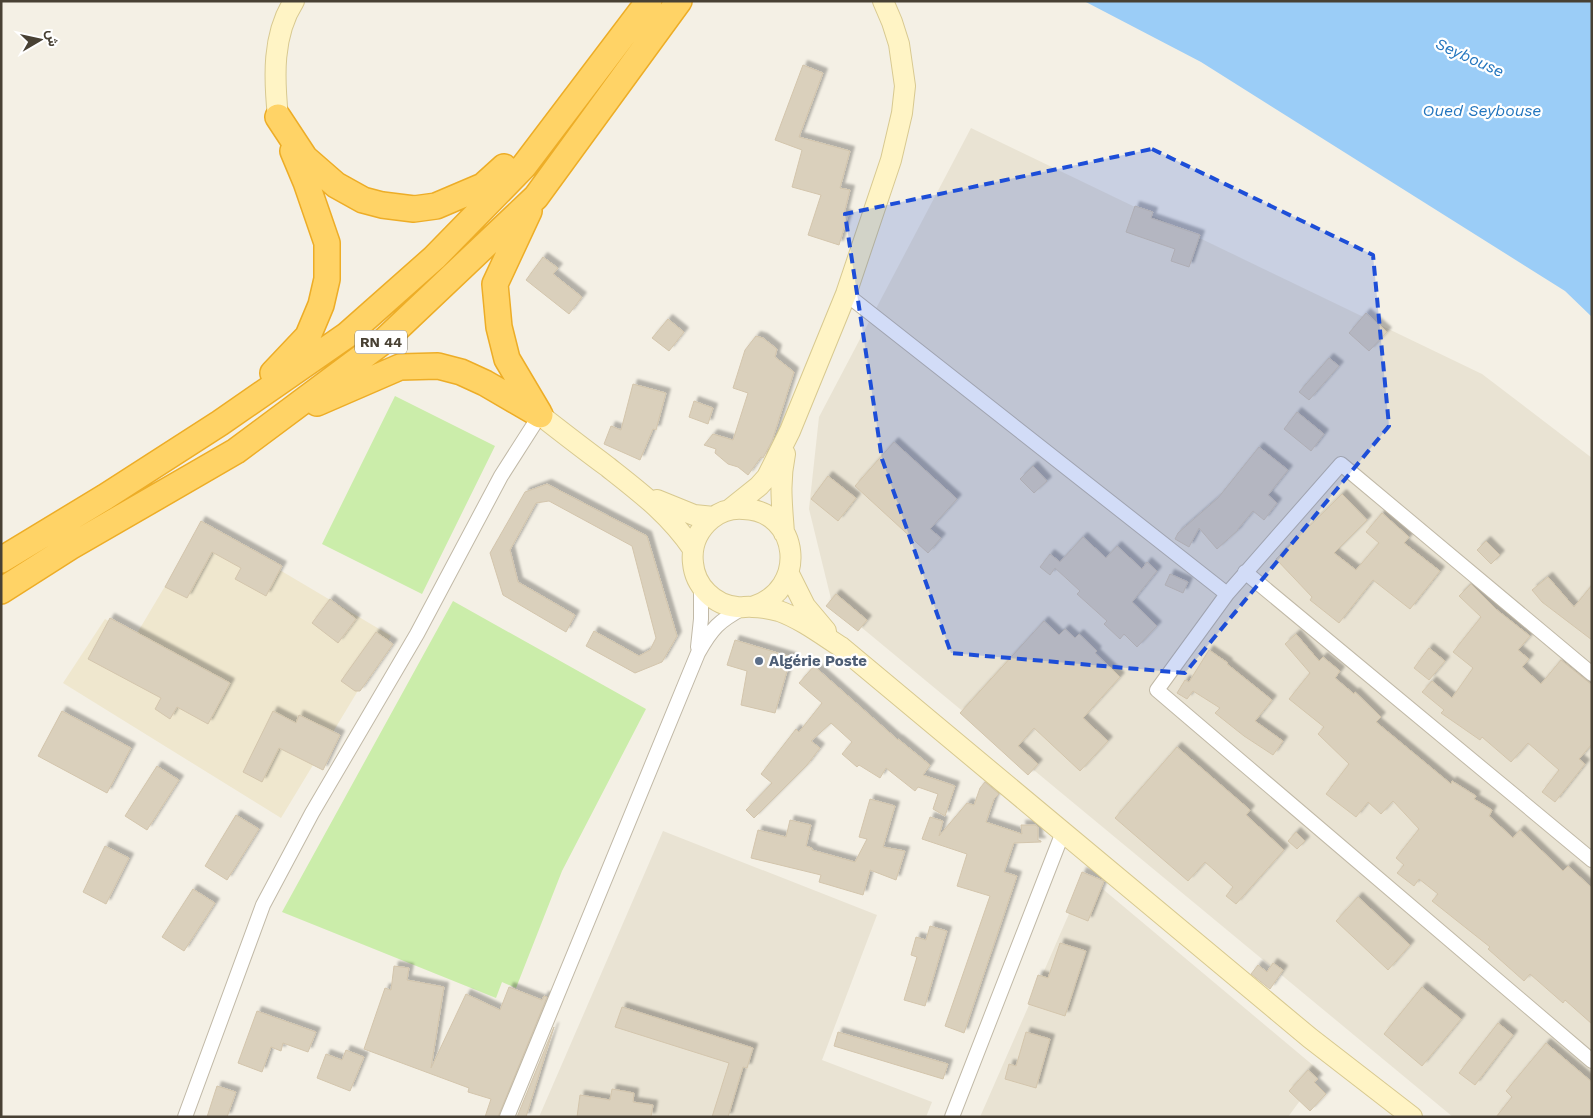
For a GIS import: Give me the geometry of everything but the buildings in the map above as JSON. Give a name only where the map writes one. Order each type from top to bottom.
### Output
[{"type":"highway","name":"RN 44","points":[[1,560],[220,423],[347,334],[434,258],[524,166],[649,1]]},
{"type":"highway","name":"RN 44","points":[[1,591],[70,547],[236,450],[385,340],[536,197],[679,1]]},
{"type":"highway","points":[[278,116],[305,158],[336,185],[364,200],[382,205],[414,208],[436,206],[483,186],[514,159],[580,91]]},
{"type":"highway","points":[[220,423],[278,368],[308,336],[321,305],[328,279],[327,243],[306,182],[278,116]]},
{"type":"highway","points":[[536,197],[495,284],[499,327],[507,359],[540,415]]},
{"type":"highway","points":[[236,450],[323,399],[400,367],[438,366],[461,372],[485,383],[540,415]]},
{"type":"street","points":[[278,116],[275,84],[277,42],[294,1]]},
{"type":"street","points":[[883,1],[892,22],[898,44],[905,86],[902,113],[891,160],[846,294],[790,432],[767,476],[759,486],[722,513],[698,534],[693,549],[693,568],[701,586],[719,602],[735,607],[778,611],[811,628],[841,647],[1310,1038],[1412,1117]]},
{"type":"street","points":[[846,294],[1226,594]]},
{"type":"street","points":[[185,1117],[263,905],[312,813],[417,634],[501,476],[540,415],[640,492],[671,520],[693,549]]},
{"type":"street","points":[[784,534],[781,473],[790,432]]},
{"type":"street","points":[[1592,674],[1341,464],[1226,594],[1157,690],[1592,1061]]},
{"type":"street","points":[[507,1117],[698,653],[708,634],[715,626],[723,619],[748,607],[760,604],[774,595],[785,582],[788,574],[791,557],[784,534],[774,521],[761,512],[745,509],[694,515],[640,492]]},
{"type":"street","points":[[1245,572],[1592,860]]},
{"type":"street","points":[[788,574],[805,606],[841,647]]},
{"type":"street","points":[[698,653],[701,586]]},
{"type":"street","points":[[952,1117],[1063,832]]},
{"type":"highlighted area","points":[[1152,149],[1373,255],[1389,426],[1185,673],[951,653],[882,459],[845,214]]},
{"type":"shaded area","points":[[971,128],[1482,374],[1592,458],[1592,1117],[1453,1117],[832,603],[809,509],[819,417]]},
{"type":"shaded area","points":[[202,524],[391,636],[281,818],[63,683],[105,619],[136,635]]},
{"type":"shaded area","points":[[663,831],[877,915],[822,1060],[932,1102],[926,1117],[539,1117]]},
{"type":"shaded area","points":[[1086,875],[1321,1072],[1288,1117],[980,1117]]},
{"type":"green space","points":[[395,396],[495,446],[422,594],[322,544]]},
{"type":"green space","points":[[453,601],[646,709],[562,871],[516,988],[502,982],[496,998],[282,912]]},
{"type":"water","name":"Oued Seybouse","points":[[1084,1],[1592,1],[1592,317],[1565,291],[1201,62]]},
{"type":"place","name":"Algérie Poste","points":[[759,661]]},
{"type":"water label","name":"Seybouse","points":[[1470,57]]}]
